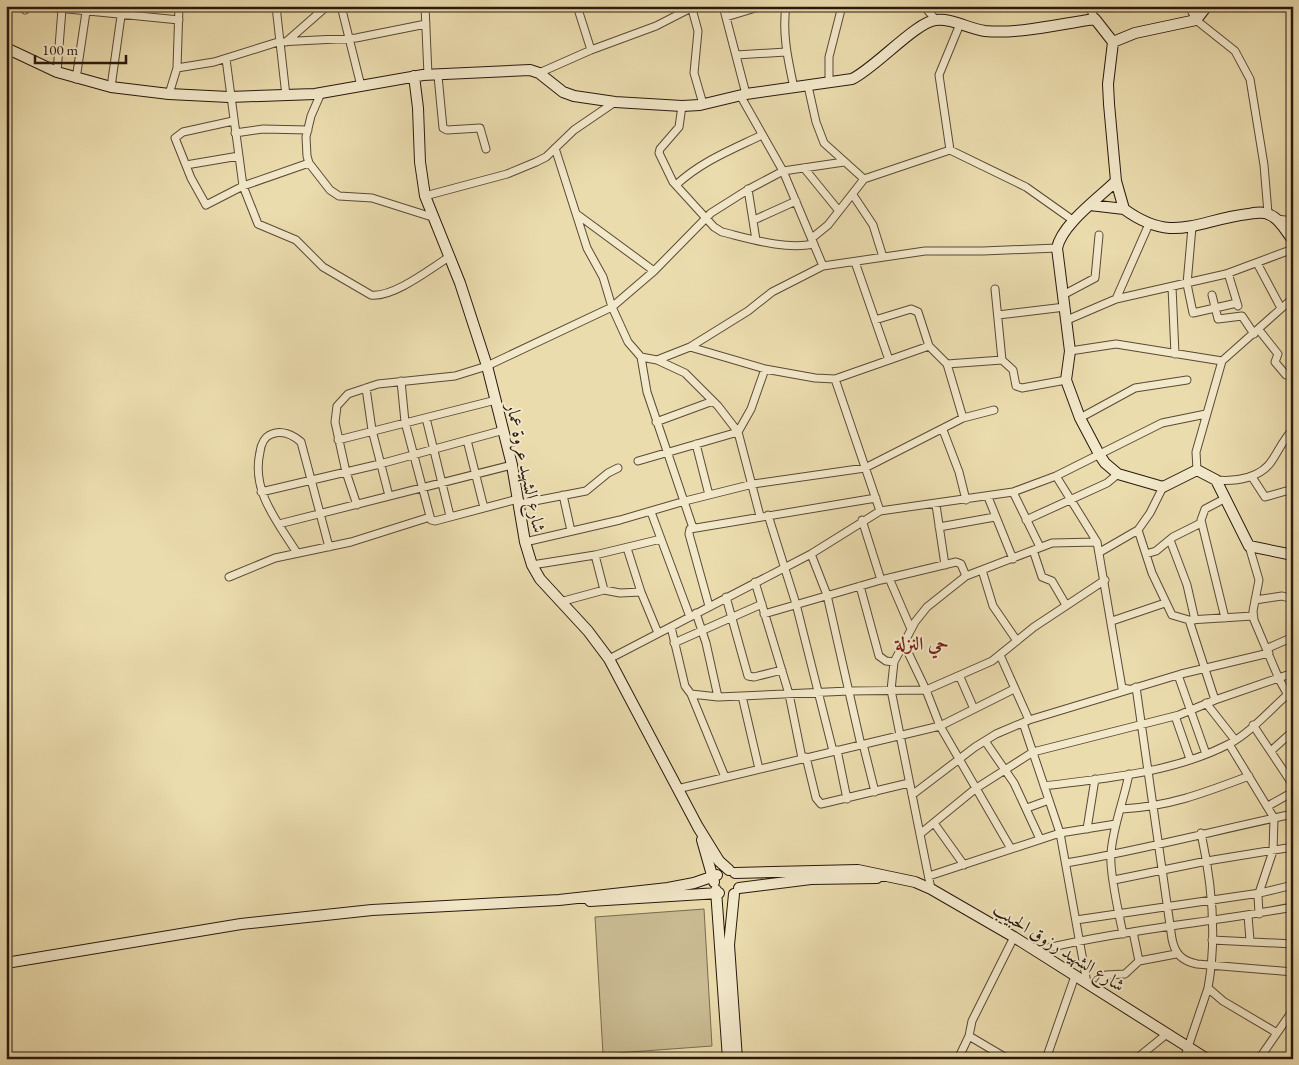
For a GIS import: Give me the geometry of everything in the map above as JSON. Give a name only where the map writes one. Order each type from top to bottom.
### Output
[{"type":"street","points":[[38,6],[121,16],[179,20]]},
{"type":"street","points":[[169,94],[177,68],[179,6]]},
{"type":"street","points":[[276,6],[282,42],[286,96]]},
{"type":"street","points":[[282,42],[327,6]]},
{"type":"street","points":[[341,6],[361,86]]},
{"type":"street","points":[[425,6],[433,75],[443,128],[446,130],[480,128],[486,149]]},
{"type":"street","points":[[576,6],[591,50]]},
{"type":"street","points":[[723,6],[736,55],[743,95],[762,135],[783,171],[823,266]]},
{"type":"street","points":[[726,17],[762,6]]},
{"type":"street","points":[[786,6],[784,20],[786,52],[794,88]]},
{"type":"street","points":[[829,84],[829,58],[842,6]]},
{"type":"street","points":[[924,6],[935,19],[995,31],[1042,28],[1095,19]]},
{"type":"street","points":[[1089,6],[1095,19],[1113,42],[1108,84],[1116,181],[1124,209]]},
{"type":"street","points":[[1189,6],[1196,20],[1235,50],[1250,79],[1273,216],[1293,240]]},
{"type":"street","points":[[1113,42],[1135,33],[1196,20],[1207,6]]},
{"type":"street","points":[[539,73],[591,50],[656,26],[693,8],[698,31],[694,73],[703,104]]},
{"type":"street","points":[[57,72],[62,9]]},
{"type":"street","points":[[76,79],[86,12]]},
{"type":"street","points":[[111,87],[121,16]]},
{"type":"street","points":[[6,48],[76,79],[111,87],[169,94],[230,97],[286,96],[321,93],[414,76],[521,70],[539,73],[568,94],[615,102],[682,106],[703,104],[743,95],[844,82],[860,75],[912,33],[935,19]]},
{"type":"street","points":[[177,68],[226,59],[282,42],[348,39],[426,24]]},
{"type":"street","points":[[950,150],[939,75],[960,24]]},
{"type":"street","points":[[736,55],[786,52]]},
{"type":"street","points":[[226,59],[243,186],[258,224],[296,240],[324,267],[371,295],[377,296],[394,290],[449,257]]},
{"type":"street","name":"شارع الشهيد عروة عمار","points":[[414,76],[418,108],[420,162],[425,196],[449,257],[487,366],[512,465],[525,542],[532,565],[540,579],[588,631],[609,659],[698,828],[719,860],[732,872]]},
{"type":"street","points":[[808,86],[816,122],[824,143],[864,179]]},
{"type":"street","points":[[321,93],[311,116],[306,147],[309,163],[330,190],[339,196],[372,198],[432,217]]},
{"type":"street","points":[[425,196],[522,169],[546,157],[574,130],[615,102]]},
{"type":"street","points":[[682,106],[680,125],[659,151],[668,174],[676,185],[719,231],[756,240],[794,246],[813,241],[853,195],[864,179],[950,150],[1026,187],[1074,221]]},
{"type":"street","points":[[233,121],[176,135],[175,142],[198,193],[206,205],[243,186],[309,163]]},
{"type":"street","points":[[235,133],[271,129],[308,130]]},
{"type":"street","points":[[676,185],[692,170],[708,160],[762,135]]},
{"type":"street","points":[[555,148],[587,248],[603,277],[612,307],[628,342],[641,356],[657,360],[680,370],[713,401],[738,432],[760,516]]},
{"type":"street","points":[[186,165],[239,156]]},
{"type":"street","points":[[357,505],[346,472],[335,422],[337,406],[348,394],[400,381],[455,376],[487,366],[612,307],[654,271],[707,217],[748,189],[783,171],[844,162]]},
{"type":"street","points":[[804,168],[839,211]]},
{"type":"street","points":[[1116,181],[1074,221],[1062,237],[1057,248],[1070,351],[1066,380],[1080,418],[1105,463],[1118,474],[1163,487]]},
{"type":"street","points":[[748,189],[756,240]]},
{"type":"street","points":[[853,195],[874,225],[883,257]]},
{"type":"street","points":[[754,220],[796,200]]},
{"type":"street","points":[[1090,205],[1124,209],[1149,224],[1175,229],[1192,227],[1245,214],[1293,220]]},
{"type":"street","points":[[577,214],[654,271]]},
{"type":"street","points":[[1116,300],[1149,224]]},
{"type":"street","points":[[1192,227],[1187,284],[1193,313],[1238,305],[1228,273]]},
{"type":"street","points":[[1063,295],[1095,278],[1100,235]]},
{"type":"street","points":[[657,360],[690,347],[748,311],[772,292],[823,266],[924,251],[983,252],[1057,248]]},
{"type":"street","points":[[1067,320],[1116,300],[1228,273],[1293,249]]},
{"type":"street","points":[[855,262],[889,360]]},
{"type":"street","points":[[1257,263],[1281,308]]},
{"type":"street","points":[[1172,287],[1176,354]]},
{"type":"street","points":[[995,289],[1002,360],[1013,370],[1018,388],[1066,380]]},
{"type":"street","points":[[1212,295],[1218,319],[1242,316],[1278,354],[1275,362],[1286,375]]},
{"type":"street","points":[[1197,470],[1196,457],[1206,414],[1222,361],[1293,298]]},
{"type":"street","points":[[998,315],[1065,307]]},
{"type":"street","points":[[875,320],[914,310],[919,314],[929,346],[947,364],[963,418]]},
{"type":"street","points":[[1070,351],[1116,344],[1222,361]]},
{"type":"street","points":[[690,347],[765,369],[815,378],[835,379],[929,346]]},
{"type":"street","points":[[641,356],[644,381],[656,422],[693,528]]},
{"type":"street","points":[[947,364],[1002,360]]},
{"type":"street","points":[[638,461],[738,432],[751,409],[765,369]]},
{"type":"street","points":[[835,379],[880,511]]},
{"type":"street","points":[[1080,418],[1135,388],[1187,380]]},
{"type":"street","points":[[400,381],[404,422],[412,455],[430,517],[434,521],[484,508],[563,495],[592,488],[605,475],[618,468]]},
{"type":"street","points":[[366,388],[372,430],[389,496]]},
{"type":"street","points":[[338,440],[496,400]]},
{"type":"street","points":[[656,422],[713,401]]},
{"type":"street","points":[[525,542],[651,512],[685,501],[753,484],[865,468],[943,430],[963,418],[994,410]]},
{"type":"street","points":[[609,659],[811,554],[862,520],[880,511],[936,505],[1013,492],[1056,476],[1162,423],[1206,414]]},
{"type":"street","points":[[426,418],[450,516]]},
{"type":"street","points":[[1197,470],[1216,480],[1232,482],[1252,477],[1272,461],[1281,443],[1293,429]]},
{"type":"street","points":[[261,492],[380,464],[504,430]]},
{"type":"street","points":[[943,430],[959,472],[966,500]]},
{"type":"street","points":[[297,553],[261,492],[257,474],[260,450],[267,437],[273,433],[288,434],[301,442],[330,548]]},
{"type":"street","points":[[467,440],[484,508]]},
{"type":"street","points":[[696,444],[709,495]]},
{"type":"street","points":[[279,524],[512,465]]},
{"type":"street","points":[[1100,552],[1138,530],[1150,513],[1163,487],[1197,470]]},
{"type":"street","points":[[1026,520],[1106,483],[1118,474]]},
{"type":"street","points":[[1056,476],[1097,542],[1122,688],[1128,689]]},
{"type":"street","points":[[1252,477],[1265,497],[1293,488]]},
{"type":"street","points":[[1216,480],[1249,546],[1259,580],[1253,616],[1269,650],[1279,679],[1293,704]]},
{"type":"street","points":[[1013,492],[1026,520],[1036,549],[1042,577],[1052,581],[1066,605]]},
{"type":"street","points":[[563,495],[571,532]]},
{"type":"street","points":[[988,497],[994,516],[1013,559]]},
{"type":"street","points":[[709,606],[688,534],[690,529],[876,498]]},
{"type":"street","points":[[1224,499],[1205,509],[1201,523],[1226,618]]},
{"type":"street","points":[[936,505],[945,565]]},
{"type":"street","points":[[651,512],[693,615],[703,632],[718,697]]},
{"type":"street","points":[[768,515],[796,604],[847,799]]},
{"type":"street","points":[[939,527],[994,516]]},
{"type":"street","points":[[229,577],[275,558],[330,548],[430,517]]},
{"type":"street","points":[[862,520],[881,580]]},
{"type":"street","points":[[1146,554],[1163,547],[1170,540],[1201,523]]},
{"type":"street","points":[[1138,530],[1165,603],[1172,616],[1192,620],[1253,616]]},
{"type":"street","points":[[532,565],[595,555],[661,539]]},
{"type":"street","points":[[1170,540],[1187,585],[1192,620],[1204,668],[1215,700]]},
{"type":"street","points":[[931,889],[891,690],[894,662],[911,629],[926,608],[966,576],[1052,543],[1097,542]]},
{"type":"street","points":[[1249,546],[1293,555]]},
{"type":"street","points":[[627,548],[641,592],[658,634]]},
{"type":"street","points":[[811,554],[827,595],[874,792]]},
{"type":"street","points":[[595,555],[604,590]]},
{"type":"street","points":[[764,614],[881,580],[959,562],[966,576]]},
{"type":"street","points":[[982,570],[993,606],[1017,641]]},
{"type":"street","points":[[889,578],[911,629]]},
{"type":"street","points":[[691,694],[718,697],[849,691],[926,690],[960,676],[1000,655],[1066,605],[1105,580]]},
{"type":"street","points":[[755,582],[789,694],[804,758],[818,802],[829,803],[910,783]]},
{"type":"street","points":[[860,586],[879,656],[886,661],[894,662]]},
{"type":"street","points":[[560,602],[604,590],[620,593],[641,592]]},
{"type":"street","points":[[1255,600],[1282,596],[1293,599]]},
{"type":"street","points":[[726,597],[748,676],[754,677],[782,670]]},
{"type":"street","points":[[1112,621],[1165,603]]},
{"type":"street","points":[[674,643],[703,632],[762,604]]},
{"type":"street","points":[[671,627],[685,686],[691,694],[725,777]]},
{"type":"street","points":[[912,795],[958,759],[986,741],[1026,721],[1128,689],[1269,650],[1293,637]]},
{"type":"street","points":[[904,644],[926,690],[940,726],[1010,847]]},
{"type":"street","points":[[1000,655],[1026,721],[1032,752],[1060,833],[1087,983]]},
{"type":"street","points":[[920,834],[975,789],[1032,752],[1175,716],[1206,703],[1293,673]]},
{"type":"street","points":[[1178,675],[1206,754]]},
{"type":"street","points":[[960,676],[974,709]]},
{"type":"street","points":[[1136,687],[1170,926],[1176,954],[1188,962],[1210,966],[1293,972]]},
{"type":"street","points":[[677,789],[940,726],[1014,689]]},
{"type":"street","points":[[1044,786],[1147,771],[1206,754],[1232,742],[1287,695]]},
{"type":"street","points":[[742,696],[759,768]]},
{"type":"street","points":[[1206,703],[1232,742],[1249,776],[1274,818],[1273,850],[1257,901],[1258,914]]},
{"type":"street","points":[[1175,716],[1190,759]]},
{"type":"street","points":[[1253,725],[1293,785]]},
{"type":"street","points":[[1270,751],[1293,730]]},
{"type":"street","points":[[986,741],[1027,808],[1040,839]]},
{"type":"street","points":[[1124,934],[1110,855],[1129,774]]},
{"type":"street","points":[[1122,809],[1153,807],[1179,801],[1249,776]]},
{"type":"street","points":[[1087,829],[1095,779]]},
{"type":"street","points":[[1268,806],[1293,792]]},
{"type":"street","points":[[1027,808],[1048,800]]},
{"type":"street","points":[[1066,863],[1159,845],[1202,833],[1293,814]]},
{"type":"street","points":[[934,823],[964,865]]},
{"type":"street","points":[[929,876],[1010,847],[1060,833],[1116,824]]},
{"type":"street","name":"شارع الشهيد عروة عمار","points":[[698,828],[716,885],[728,1059]]},
{"type":"street","points":[[1184,1059],[1208,988],[1210,966],[1212,940],[1211,900],[1202,833]]},
{"type":"street","points":[[1114,880],[1207,861],[1293,847]]},
{"type":"street","name":"شارع الشهيد رزوق الحبيب","points":[[732,872],[758,874],[847,870],[915,882],[931,889],[1014,937],[1207,1059]]},
{"type":"street","points":[[559,900],[604,901],[716,885],[732,872],[739,878],[732,909],[730,954],[737,1059]]},
{"type":"street","name":"شارع الشهيد رزوق الحبيب","points":[[716,885],[726,896],[755,885],[811,879],[888,878]]},
{"type":"street","points":[[6,963],[241,924],[372,910],[559,900],[668,888],[694,883],[716,885]]},
{"type":"street","points":[[732,909],[741,894],[755,885]]},
{"type":"street","points":[[1076,920],[1260,894],[1293,885]]},
{"type":"street","points":[[1035,950],[1079,940],[1248,916],[1293,907]]},
{"type":"street","points":[[1248,916],[1250,940]]},
{"type":"street","points":[[1134,932],[1139,961]]},
{"type":"street","points":[[958,1059],[969,1036],[972,1021],[1014,937]]},
{"type":"street","points":[[1212,940],[1250,940],[1293,944]]},
{"type":"street","points":[[1096,989],[1106,975],[1124,974],[1139,961],[1176,954]]},
{"type":"street","points":[[1046,1059],[1075,976]]},
{"type":"street","points":[[1208,988],[1223,1000],[1277,1033]]},
{"type":"street","points":[[1259,1059],[1293,1010]]},
{"type":"street","points":[[1136,1059],[1168,1033]]},
{"type":"street","points":[[969,1036],[997,1056],[1008,1059]]},
{"type":"shaded area","points":[[704,909],[712,1046],[603,1054],[595,917]]},
{"type":"district","name":"حي النزلة","points":[[922,643]]}]
